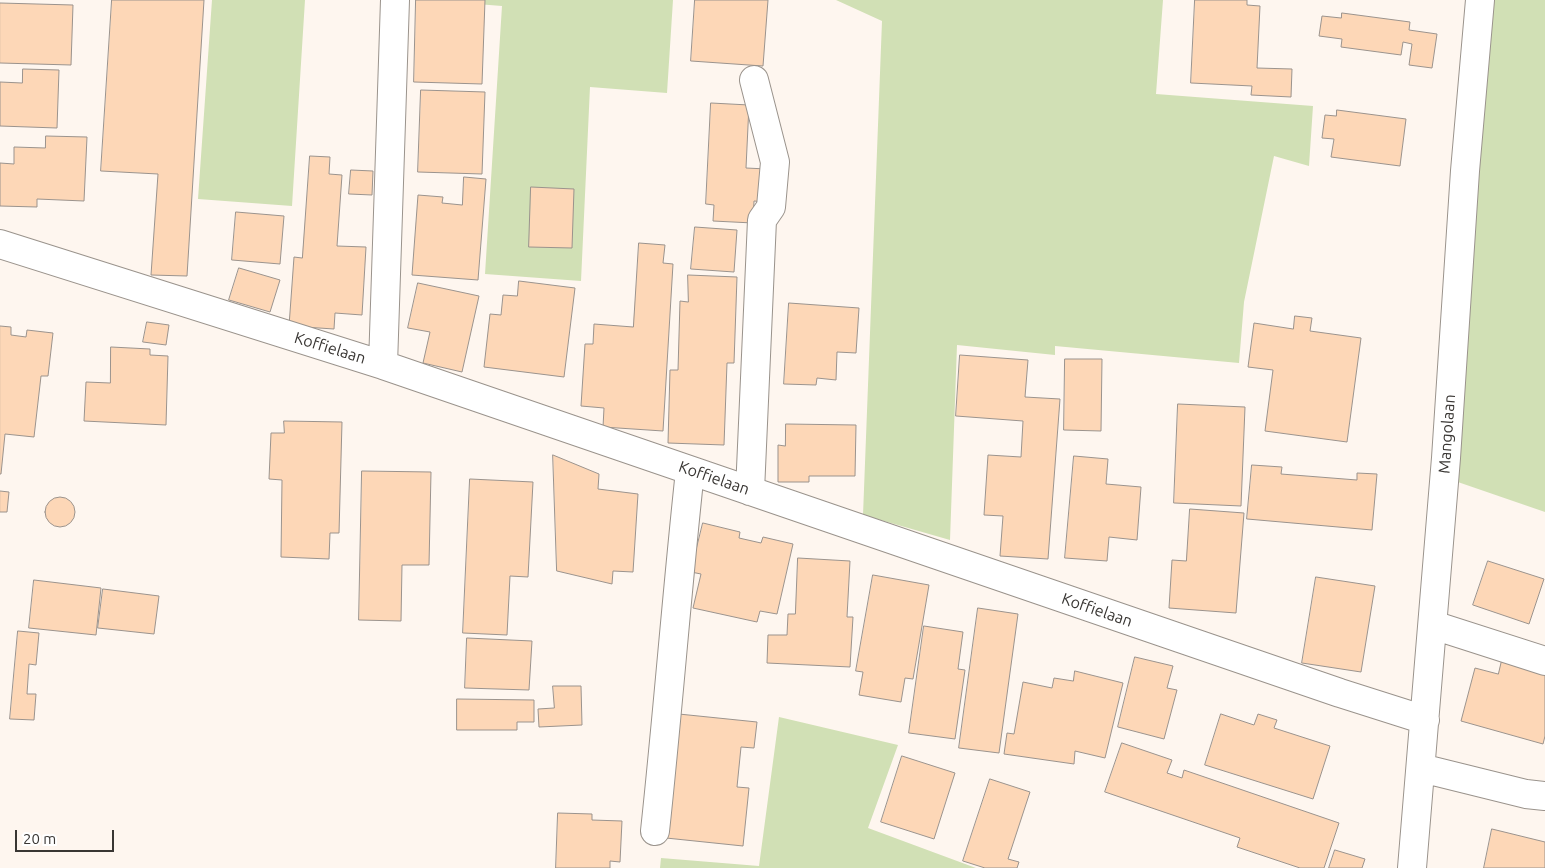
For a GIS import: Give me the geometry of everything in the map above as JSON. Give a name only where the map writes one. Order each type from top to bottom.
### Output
[{"type":"street","points":[[383,365],[394,0]]},
{"type":"street","name":"Mangolaan","points":[[1412,868],[1433,625],[1465,171],[1480,0]]},
{"type":"street","points":[[750,491],[762,220],[771,207],[775,162],[754,80]]},
{"type":"street","name":"Koffielaan","points":[[0,244],[383,365],[1340,693],[1425,720]]},
{"type":"street","points":[[656,831],[680,557],[690,471]]},
{"type":"street","points":[[1433,625],[1545,661]]},
{"type":"street","points":[[1421,768],[1526,794],[1545,796]]},
{"type":"green space","points":[[212,0],[305,0],[292,206],[198,199]]},
{"type":"green space","points":[[426,0],[673,0],[667,93],[590,87],[581,281],[485,274],[502,6]]},
{"type":"green space","points":[[836,0],[1163,0],[1156,94],[1313,106],[1309,166],[1274,156],[1244,302],[1239,363],[1055,346],[1055,355],[957,345],[950,540],[863,515],[882,21]]},
{"type":"green space","points":[[1491,0],[1545,0],[1545,512],[1452,480]]},
{"type":"green space","points":[[779,717],[898,745],[868,828],[976,868],[660,868],[661,858],[759,866]]},
{"type":"building","points":[[112,0],[204,0],[187,276],[151,275],[158,174],[101,171]]},
{"type":"building","points":[[416,0],[485,0],[482,84],[414,82]]},
{"type":"building","points":[[695,0],[768,0],[763,66],[691,61]]},
{"type":"building","points":[[1195,0],[1247,0],[1247,5],[1260,6],[1257,68],[1292,69],[1291,97],[1251,95],[1252,86],[1191,83]]},
{"type":"building","points":[[0,3],[73,5],[71,65],[0,63]]},
{"type":"building","points":[[1342,13],[1410,22],[1409,30],[1437,34],[1432,68],[1409,65],[1412,44],[1403,42],[1401,55],[1341,47],[1342,39],[1319,36],[1322,16],[1341,18]]},
{"type":"building","points":[[23,69],[59,70],[57,128],[0,126],[0,82],[22,83]]},
{"type":"building","points":[[421,90],[485,92],[482,174],[418,172]]},
{"type":"building","points":[[711,103],[749,105],[746,168],[767,169],[766,202],[754,201],[753,223],[713,221],[714,205],[706,204]]},
{"type":"building","points":[[1337,110],[1406,119],[1400,166],[1331,157],[1334,139],[1322,138],[1325,115],[1336,116]]},
{"type":"building","points":[[46,136],[87,137],[84,201],[37,199],[37,207],[0,206],[0,163],[14,164],[14,147],[45,148]]},
{"type":"building","points":[[310,156],[330,157],[329,174],[342,175],[337,246],[366,247],[362,315],[335,313],[334,329],[289,326],[294,257],[302,258]]},
{"type":"building","points":[[351,170],[373,171],[372,195],[349,194]]},
{"type":"building","points":[[464,177],[486,179],[478,280],[412,275],[418,195],[443,197],[442,203],[462,205]]},
{"type":"building","points":[[531,187],[574,189],[572,248],[529,247]]},
{"type":"building","points":[[236,212],[284,216],[280,264],[232,260]]},
{"type":"building","points":[[695,227],[737,230],[734,272],[691,269]]},
{"type":"building","points":[[639,243],[665,245],[663,263],[673,264],[663,431],[603,427],[604,408],[581,406],[585,344],[593,344],[594,324],[633,327]]},
{"type":"building","points":[[239,268],[280,280],[270,312],[229,300]]},
{"type":"building","points":[[688,275],[737,277],[734,363],[727,363],[724,445],[668,443],[670,370],[678,370],[680,301],[688,302]]},
{"type":"building","points":[[519,281],[575,288],[564,377],[484,367],[490,314],[501,315],[503,295],[517,296]]},
{"type":"building","points":[[418,283],[479,296],[462,372],[423,363],[430,332],[408,328]]},
{"type":"building","points":[[789,303],[859,308],[856,353],[837,352],[836,380],[817,378],[816,385],[784,384]]},
{"type":"building","points":[[1295,316],[1312,318],[1310,331],[1361,338],[1347,442],[1265,431],[1273,370],[1248,367],[1254,323],[1293,329]]},
{"type":"building","points":[[147,322],[169,325],[166,345],[143,342]]},
{"type":"building","points":[[0,326],[11,327],[11,335],[26,337],[27,330],[53,333],[48,376],[41,376],[34,437],[5,434],[1,474],[0,474]]},
{"type":"building","points":[[111,347],[150,349],[150,355],[168,356],[166,425],[84,421],[86,382],[110,383]]},
{"type":"building","points":[[960,355],[1028,360],[1025,397],[1060,399],[1048,559],[1000,556],[1003,516],[984,515],[988,455],[1021,457],[1023,421],[956,416]]},
{"type":"building","points":[[1065,359],[1102,359],[1101,431],[1064,430]]},
{"type":"building","points":[[1178,404],[1245,407],[1241,506],[1174,503]]},
{"type":"building","points":[[284,421],[342,422],[339,533],[330,533],[329,559],[281,557],[282,480],[269,479],[271,433],[284,433]]},
{"type":"building","points":[[786,424],[856,425],[855,476],[809,476],[809,482],[778,482],[778,445],[785,446]]},
{"type":"building","points":[[553,455],[599,474],[598,489],[638,494],[633,572],[613,571],[612,584],[557,571]]},
{"type":"building","points":[[1074,456],[1108,459],[1106,484],[1141,487],[1137,540],[1109,537],[1107,561],[1065,558]]},
{"type":"building","points":[[1252,465],[1282,467],[1281,474],[1357,480],[1357,473],[1377,474],[1372,530],[1247,519]]},
{"type":"building","points":[[362,471],[431,472],[429,565],[402,565],[401,621],[359,620]]},
{"type":"building","points":[[470,479],[533,482],[528,577],[510,576],[507,635],[463,633]]},
{"type":"building","points":[[0,491],[9,492],[7,512],[0,512]]},
{"type":"building","points":[[60,497],[66,498],[74,506],[74,518],[66,526],[60,527],[54,526],[46,518],[45,512],[46,506],[54,498]]},
{"type":"building","points":[[1190,509],[1244,513],[1236,613],[1169,608],[1172,560],[1186,561]]},
{"type":"building","points":[[703,523],[740,532],[739,538],[761,543],[763,537],[793,544],[777,614],[760,611],[757,622],[693,608],[701,574],[691,572]]},
{"type":"building","points":[[798,558],[850,561],[847,617],[853,617],[850,667],[767,663],[768,635],[787,635],[788,614],[795,614]]},
{"type":"building","points":[[1488,561],[1544,579],[1529,624],[1473,605]]},
{"type":"building","points":[[873,575],[929,585],[913,679],[905,678],[901,702],[859,695],[863,672],[856,671]]},
{"type":"building","points":[[1316,577],[1375,586],[1361,672],[1302,663]]},
{"type":"building","points":[[34,580],[101,588],[96,635],[29,628]]},
{"type":"building","points":[[103,589],[159,596],[154,634],[98,628]]},
{"type":"building","points":[[978,608],[1018,614],[999,753],[959,748]]},
{"type":"building","points":[[924,626],[963,632],[958,669],[965,670],[955,739],[909,733]]},
{"type":"building","points":[[18,631],[39,633],[36,665],[29,664],[27,694],[36,694],[34,720],[10,719]]},
{"type":"building","points":[[467,638],[532,641],[529,690],[465,688]]},
{"type":"building","points":[[1503,656],[1545,667],[1545,736],[1543,744],[1461,721],[1475,668],[1498,674]]},
{"type":"building","points":[[1135,657],[1173,666],[1167,688],[1177,690],[1164,739],[1118,727]]},
{"type":"building","points":[[1075,671],[1123,683],[1105,758],[1075,751],[1074,764],[1004,754],[1007,733],[1014,734],[1023,682],[1052,688],[1054,678],[1073,681]]},
{"type":"building","points":[[553,686],[581,686],[582,725],[539,727],[538,709],[554,708]]},
{"type":"building","points":[[457,699],[534,700],[534,722],[517,722],[517,730],[457,730]]},
{"type":"building","points":[[669,713],[757,722],[754,748],[741,747],[737,787],[749,788],[743,846],[666,838]]},
{"type":"building","points":[[1221,714],[1254,725],[1258,714],[1277,720],[1274,728],[1330,746],[1313,799],[1205,765]]},
{"type":"building","points":[[1122,743],[1172,760],[1167,773],[1182,778],[1184,770],[1339,823],[1324,868],[1300,868],[1237,847],[1240,838],[1105,792]]},
{"type":"building","points":[[902,756],[955,773],[934,839],[881,822]]},
{"type":"building","points":[[990,779],[1030,792],[1008,859],[1019,862],[1017,868],[985,868],[963,861]]},
{"type":"building","points":[[558,813],[592,814],[592,820],[622,821],[620,862],[610,861],[610,868],[556,868]]},
{"type":"building","points":[[1492,829],[1545,842],[1545,868],[1484,868]]},
{"type":"building","points":[[1335,850],[1365,859],[1362,868],[1329,868]]}]
